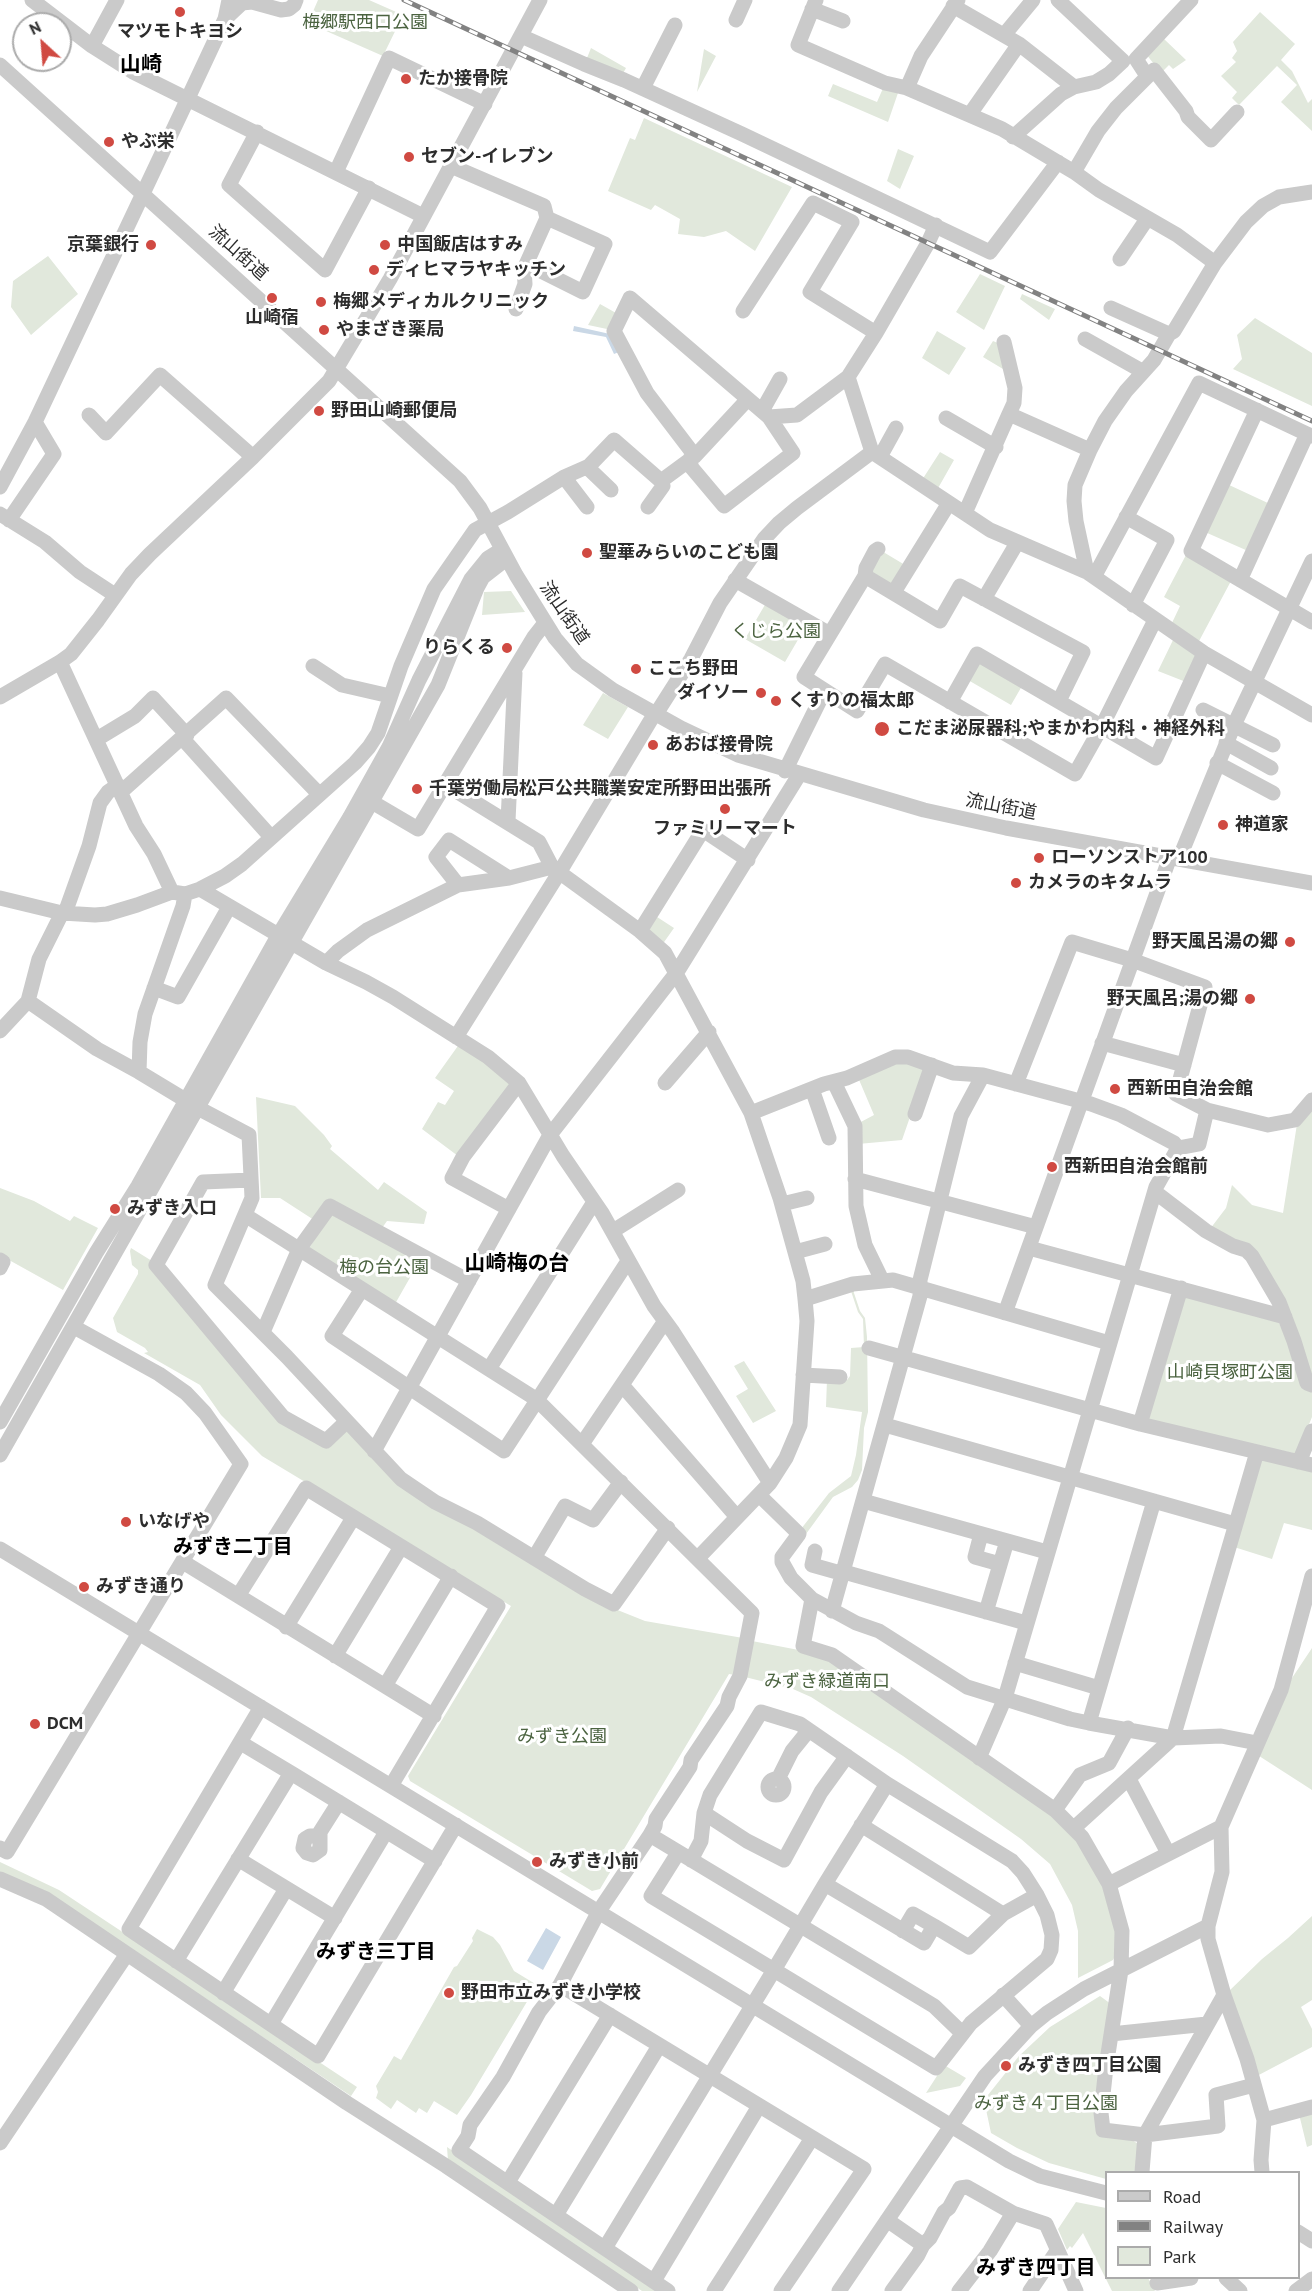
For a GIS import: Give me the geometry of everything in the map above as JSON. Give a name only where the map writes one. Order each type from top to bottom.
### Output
[{"type":"street","points":[[32,0],[92,46],[133,72],[423,216]]},
{"type":"street","points":[[92,46],[117,0]]},
{"type":"street","points":[[0,487],[35,422],[188,99],[225,19],[229,0]]},
{"type":"street","points":[[225,19],[242,3],[252,2],[281,10],[294,5],[296,0]]},
{"type":"street","points":[[0,697],[60,662],[81,642],[115,595],[150,554],[253,457],[338,369],[540,0]]},
{"type":"street","points":[[736,20],[745,0]]},
{"type":"street","points":[[1004,35],[1033,0]]},
{"type":"street","points":[[1013,137],[1061,94],[1074,87],[1096,82],[1124,61],[1058,0]]},
{"type":"street","points":[[1147,76],[1136,59],[1191,0]]},
{"type":"street","points":[[907,88],[921,56],[955,3],[1019,44],[1074,87]]},
{"type":"street","points":[[843,21],[814,4],[798,45],[1002,129],[1074,172],[1099,190],[1177,235],[1215,263]]},
{"type":"street","points":[[643,88],[675,25]]},
{"type":"street","points":[[521,36],[643,88],[990,252],[1058,162]]},
{"type":"street","points":[[970,114],[1019,44]]},
{"type":"street","points":[[336,172],[389,58],[485,104]]},
{"type":"street","name":"流山街道","points":[[0,65],[143,192],[460,482],[488,523],[545,623],[577,664],[613,690],[705,740],[738,755],[792,773],[960,819],[1312,884]]},
{"type":"street","points":[[1074,172],[1098,131],[1116,108],[1154,70],[1186,111],[1188,117],[1211,140],[1237,112]]},
{"type":"street","points":[[257,132],[229,185],[325,270],[369,188]]},
{"type":"street","points":[[450,166],[544,206],[547,218],[524,269],[525,284],[516,309]]},
{"type":"street","points":[[1091,575],[1074,501],[1075,485],[1090,450],[1110,414],[1142,371],[1154,360],[1215,263],[1246,222],[1263,206],[1279,197],[1312,192]]},
{"type":"street","points":[[743,311],[813,203],[852,222],[810,292],[876,333]]},
{"type":"street","points":[[527,264],[583,292],[605,244],[547,218]]},
{"type":"street","points":[[1120,259],[1147,219]]},
{"type":"street","points":[[766,414],[797,415],[848,377],[876,333],[936,225]]},
{"type":"street","points":[[630,298],[748,399],[766,414],[793,453],[724,506],[692,468],[692,458],[647,393],[614,330],[630,298]]},
{"type":"street","points":[[1111,308],[1169,334]]},
{"type":"street","points":[[1085,339],[1142,371]]},
{"type":"street","points":[[965,513],[1014,403],[1015,388],[1004,342]]},
{"type":"street","points":[[89,416],[106,433],[160,375],[253,457]]},
{"type":"street","points":[[848,377],[876,454],[990,530],[1091,575],[1204,653],[1312,715]]},
{"type":"street","points":[[766,414],[780,379]]},
{"type":"street","points":[[1091,575],[1126,517],[1199,383],[1310,435],[1240,580]]},
{"type":"street","points":[[661,482],[692,458],[748,399]]},
{"type":"street","points":[[1257,410],[1191,551],[1312,622]]},
{"type":"street","points":[[1009,414],[1090,450]]},
{"type":"street","points":[[946,418],[996,447]]},
{"type":"street","points":[[35,422],[54,454],[5,517],[45,542],[80,572],[115,595]]},
{"type":"street","points":[[456,1037],[556,870],[691,659],[720,603],[764,539],[779,523],[876,454],[896,428]]},
{"type":"street","points":[[0,898],[64,913],[107,914],[186,892],[225,876],[242,864],[385,736],[390,696],[401,666],[434,589],[471,534],[564,477],[587,467],[614,440],[661,482],[663,486],[648,507]]},
{"type":"street","points":[[587,467],[611,490]]},
{"type":"street","points":[[564,477],[587,507]]},
{"type":"street","points":[[894,592],[949,503]]},
{"type":"street","points":[[1126,517],[1167,540],[1133,605]]},
{"type":"street","points":[[984,599],[1017,543]]},
{"type":"street","points":[[878,549],[866,568],[865,576],[804,677],[824,692],[857,711],[885,664],[1075,774],[1102,726],[1155,620]]},
{"type":"street","points":[[0,1422],[191,1104],[285,940],[350,818],[385,736],[419,680],[475,573],[481,564],[496,553],[505,555],[501,563],[483,577],[438,686],[372,801],[285,940]]},
{"type":"street","points":[[1005,1313],[1132,960],[1254,680],[1312,561]]},
{"type":"street","points":[[865,576],[940,621],[960,586],[1083,652],[1059,701]]},
{"type":"street","points":[[735,580],[830,634]]},
{"type":"street","points":[[372,801],[418,829],[534,637],[545,623]]},
{"type":"street","points":[[950,702],[977,654],[1156,758],[1204,653]]},
{"type":"street","points":[[60,662],[119,789],[186,892],[229,907],[326,963],[366,981],[488,1057],[519,1083],[550,1136],[613,1231],[628,1261],[665,1321],[770,1483]]},
{"type":"street","points":[[313,666],[342,685],[390,696]]},
{"type":"street","points":[[508,821],[512,709],[516,667]]},
{"type":"street","points":[[374,1451],[550,1136],[677,972],[748,860],[792,773],[824,692]]},
{"type":"street","points":[[97,739],[135,716],[153,698],[271,837]]},
{"type":"street","points":[[0,1031],[28,1001],[39,959],[64,913],[89,846],[100,803],[108,792],[119,789],[185,737],[226,698],[319,794]]},
{"type":"street","points":[[497,700],[512,709]]},
{"type":"street","points":[[1203,710],[1273,745]]},
{"type":"street","points":[[1226,743],[1271,768]]},
{"type":"street","points":[[1217,763],[1274,793]]},
{"type":"street","points":[[445,784],[539,842],[556,870],[640,931],[665,953],[751,1113],[782,1204],[806,1299],[807,1321],[800,1425],[786,1458],[770,1483],[698,1558]]},
{"type":"street","points":[[640,931],[703,830],[748,860]]},
{"type":"street","points":[[458,885],[436,857],[449,840],[509,878]]},
{"type":"street","points":[[326,963],[338,951],[367,930],[458,885],[556,870]]},
{"type":"street","points":[[140,1072],[140,1042],[145,1014],[186,892]]},
{"type":"street","points":[[154,988],[178,997],[229,907]]},
{"type":"street","points":[[1016,1084],[1072,942],[1132,960],[1205,987],[1176,1094],[1207,1110],[1268,1125],[1295,1120],[1312,1100]]},
{"type":"street","points":[[28,1001],[97,1049],[249,1135],[252,1198],[215,1285],[263,1332],[374,1451],[417,1491],[477,1523],[585,1589],[614,1604],[668,1528]]},
{"type":"street","points":[[665,1083],[709,1032]]},
{"type":"street","points":[[1102,1043],[1184,1065]]},
{"type":"street","points":[[751,1113],[895,1057],[909,1057],[953,1073],[983,1075],[1082,1101],[1121,1114],[1174,1143],[1178,1148]]},
{"type":"street","points":[[915,1114],[932,1065]]},
{"type":"street","points":[[832,1611],[920,1296],[920,1280],[961,1116],[983,1075]]},
{"type":"street","points":[[834,1082],[855,1126],[856,1206],[860,1227],[875,1269],[882,1280]]},
{"type":"street","points":[[509,1209],[452,1178],[463,1157],[519,1083]]},
{"type":"street","points":[[812,1089],[830,1138]]},
{"type":"street","points":[[0,1455],[74,1327],[191,1104]]},
{"type":"street","points":[[1178,1148],[1199,1144],[1207,1110]]},
{"type":"street","points":[[979,1758],[1005,1698],[1155,1192],[1178,1148]]},
{"type":"street","points":[[855,1179],[1036,1227]]},
{"type":"street","points":[[251,1180],[203,1182],[156,1265],[283,1417],[326,1441],[346,1422]]},
{"type":"street","points":[[613,1231],[678,1190]]},
{"type":"street","points":[[1155,1192],[1206,1231],[1233,1246],[1246,1250],[1252,1256],[1271,1286],[1285,1317],[1307,1383],[1312,1385]]},
{"type":"street","points":[[782,1204],[807,1198]]},
{"type":"street","points":[[489,1369],[594,1202]]},
{"type":"street","points":[[263,1332],[299,1249],[330,1206],[469,1281]]},
{"type":"street","points":[[245,1215],[536,1399],[752,1613],[740,1676],[727,1706],[691,1760],[690,1767],[656,1819],[650,1835],[599,1911],[560,1985],[539,2012],[503,2078],[470,2125],[468,2136],[459,2150],[668,2291]]},
{"type":"street","points":[[795,1252],[825,1244]]},
{"type":"street","points":[[1029,1248],[1285,1317]]},
{"type":"street","points":[[0,1260],[3,1262],[0,1268]]},
{"type":"street","points":[[362,1289],[332,1336],[504,1451],[628,1261]]},
{"type":"street","points":[[806,1299],[853,1284],[893,1280],[1109,1343]]},
{"type":"street","points":[[1140,1424],[1181,1288]]},
{"type":"street","points":[[582,1444],[665,1321]]},
{"type":"street","points":[[0,1848],[7,1852],[241,1464],[205,1413],[186,1393],[159,1374],[74,1327]]},
{"type":"street","points":[[869,1348],[1090,1411],[1306,1464],[1312,1431]]},
{"type":"street","points":[[803,1375],[840,1377]]},
{"type":"street","points":[[622,1385],[737,1517]]},
{"type":"street","points":[[885,1425],[1235,1524]]},
{"type":"street","points":[[1074,1828],[1173,1738],[1257,1452]]},
{"type":"street","points":[[534,1558],[565,1506],[594,1520],[621,1482]]},
{"type":"street","points":[[238,1596],[306,1488],[498,1606],[391,1785]]},
{"type":"street","points":[[759,1495],[799,1534],[782,1557],[782,1562],[791,1578],[812,1599],[832,1611],[879,1631],[967,1687],[1089,1723],[1128,1728],[1173,1738],[1221,1736],[1257,1743]]},
{"type":"street","points":[[863,1501],[1047,1552]]},
{"type":"street","points":[[1089,1723],[1154,1501]]},
{"type":"street","points":[[286,1627],[353,1518]]},
{"type":"street","points":[[981,1533],[975,1557],[1000,1564]]},
{"type":"street","points":[[986,1612],[1007,1541]]},
{"type":"street","points":[[335,1656],[401,1547]]},
{"type":"street","points":[[0,1549],[1010,2161],[1040,2175],[1105,2192]]},
{"type":"street","points":[[815,1551],[812,1565],[1026,1623]]},
{"type":"street","points":[[183,1562],[434,1716]]},
{"type":"street","points":[[385,1686],[451,1576]]},
{"type":"street","points":[[1262,2171],[1264,2120],[1224,1995],[1208,1939],[1208,1926],[1222,1872],[1221,1827],[1281,1690],[1312,1576]]},
{"type":"street","points":[[812,1599],[803,1646],[832,1655],[1055,1810],[1082,1837],[1109,1884],[1122,1931],[1121,1970],[1101,2113],[1103,2130],[1145,2135],[1218,2126],[1216,2095],[1254,2085]]},
{"type":"street","points":[[1015,1663],[1099,1688]]},
{"type":"street","points":[[261,1707],[129,1929],[318,2056],[456,1825]]},
{"type":"street","points":[[761,1712],[800,1724],[809,1730],[886,1784],[1006,1856],[1023,1873],[1047,1915],[1052,1935],[1051,1950],[1047,1959],[1003,1995],[963,2033],[936,2068],[651,1896],[701,1841],[704,1813],[710,1796],[761,1712]]},
{"type":"street","points":[[1055,1810],[1080,1775],[1109,1763],[1128,1728]]},
{"type":"street","points":[[778,1779],[792,1751],[809,1730]]},
{"type":"street","points":[[241,1743],[435,1862]]},
{"type":"street","points":[[704,1813],[747,1841],[784,1860],[821,1792],[848,1756]]},
{"type":"street","points":[[176,1961],[291,1773]]},
{"type":"street","points":[[1129,1779],[1168,1853]]},
{"type":"street","points":[[605,2248],[886,1784]]},
{"type":"street","points":[[320,1836],[339,1802]]},
{"type":"street","points":[[861,1825],[1003,1914]]},
{"type":"street","points":[[1109,1884],[1221,1827]]},
{"type":"street","points":[[271,2024],[386,1832]]},
{"type":"street","points":[[650,1835],[933,2006],[963,2033]]},
{"type":"street","points":[[238,1859],[335,1918]]},
{"type":"street","points":[[0,1879],[46,1899],[631,2291]]},
{"type":"street","points":[[825,1884],[924,1943],[934,1926],[969,1947],[1003,1914],[1037,1895]]},
{"type":"street","points":[[223,1993],[286,1889]]},
{"type":"street","points":[[839,2291],[985,2076],[1031,2026],[1065,2000],[1208,1926]]},
{"type":"street","points":[[0,2143],[127,1954]]},
{"type":"street","points":[[560,1985],[864,2169],[781,2291]]},
{"type":"street","points":[[1003,1995],[1031,2026]]},
{"type":"street","points":[[1142,2171],[1145,2135],[1224,1995]]},
{"type":"street","points":[[508,2182],[610,2015]]},
{"type":"street","points":[[1111,2034],[1207,2024]]},
{"type":"street","points":[[556,2215],[659,2046]]},
{"type":"street","points":[[654,2281],[759,2106]]},
{"type":"street","points":[[1264,2120],[1312,2107]]},
{"type":"street","points":[[714,2291],[812,2138]]},
{"type":"street","points":[[892,2291],[930,2238],[960,2188],[967,2187],[1013,2213],[1046,2224],[1076,2291]]},
{"type":"street","points":[[959,2291],[990,2251],[1013,2213]]},
{"type":"street","points":[[887,2220],[923,2245]]},
{"type":"street","points":[[1030,2291],[1057,2251]]},
{"type":"street","points":[[1157,2284],[1181,2279]]},
{"type":"street","points":[[1228,2279],[1240,2291]]},
{"type":"street","points":[[1296,2291],[1312,2279]]},
{"type":"street","points":[[946,2291],[953,2291]]},
{"type":"green space","name":"梅郷駅西口公園","points":[[318,0],[369,0],[403,15],[383,56],[308,23]]},
{"type":"green space","points":[[1260,12],[1295,44],[1281,60],[1292,71],[1308,103],[1312,99],[1312,131],[1281,102],[1297,85],[1277,66],[1239,105],[1232,98],[1237,92],[1221,76],[1236,62],[1232,58],[1237,51],[1233,42]]},
{"type":"green space","points":[[1164,39],[1186,60],[1173,69],[1169,65],[1161,73],[1146,54]]},
{"type":"green space","points":[[591,48],[626,68],[621,77],[585,63]]},
{"type":"green space","points":[[704,49],[716,56],[697,92]]},
{"type":"green space","points":[[833,84],[877,102],[884,86],[899,90],[888,122],[828,96]]},
{"type":"green space","points":[[644,118],[792,187],[755,251],[726,231],[704,237],[678,234],[680,219],[655,205],[651,210],[608,191],[630,138],[635,140]]},
{"type":"green space","points":[[898,149],[914,156],[900,189],[887,181]]},
{"type":"green space","points":[[48,256],[78,294],[31,335],[11,307],[13,281]]},
{"type":"green space","points":[[980,274],[1005,286],[984,330],[956,312]]},
{"type":"green space","points":[[1022,294],[1055,309],[1049,320],[1020,299]]},
{"type":"green space","points":[[600,304],[616,313],[607,329],[588,325]]},
{"type":"green space","points":[[1255,318],[1312,353],[1312,406],[1233,369],[1242,359],[1237,335]]},
{"type":"green space","points":[[937,331],[966,348],[949,375],[922,358]]},
{"type":"green space","points":[[993,341],[1000,344],[1008,372],[983,357]]},
{"type":"green space","points":[[940,452],[954,460],[937,490],[922,480]]},
{"type":"green space","points":[[1227,484],[1270,504],[1248,551],[1205,532]]},
{"type":"green space","points":[[880,550],[905,565],[894,583],[889,584],[870,573]]},
{"type":"green space","points":[[1186,555],[1231,581],[1198,643],[1171,625],[1180,606],[1164,597]]},
{"type":"green space","points":[[511,591],[525,612],[482,615],[484,592]]},
{"type":"green space","name":"くじら公園","points":[[766,603],[806,626],[785,662],[745,639]]},
{"type":"green space","points":[[1174,638],[1196,653],[1186,682],[1158,671]]},
{"type":"green space","points":[[982,663],[1022,686],[1011,705],[968,680],[977,664]]},
{"type":"green space","points":[[603,693],[628,707],[608,739],[583,725]]},
{"type":"green space","points":[[654,915],[674,928],[662,945],[648,930]]},
{"type":"green space","points":[[460,1043],[511,1084],[458,1156],[422,1129],[438,1102],[445,1105],[454,1091],[435,1078]]},
{"type":"green space","points":[[894,1059],[927,1068],[902,1140],[858,1144],[857,1124],[874,1115],[857,1075]]},
{"type":"green space","points":[[256,1097],[295,1106],[324,1135],[332,1146],[330,1149],[378,1190],[384,1182],[427,1212],[424,1224],[387,1221],[382,1228],[328,1200],[314,1220],[280,1198],[261,1198]]},
{"type":"green space","points":[[1312,1107],[1312,1381],[1256,1255],[1210,1229],[1226,1208],[1232,1185],[1252,1205],[1283,1213],[1297,1124]]},
{"type":"green space","points":[[0,1188],[34,1201],[70,1221],[74,1216],[98,1228],[63,1290],[0,1255]]},
{"type":"green space","name":"梅の台公園","points":[[330,1214],[420,1260],[395,1304],[308,1250]]},
{"type":"green space","name":"みずき公園","points":[[131,1248],[152,1261],[279,1419],[326,1448],[347,1431],[462,1521],[615,1609],[645,1621],[743,1638],[735,1675],[729,1674],[600,1889],[592,1891],[410,1781],[408,1776],[511,1606],[262,1456],[221,1415],[200,1385],[144,1353],[148,1352],[145,1348],[117,1332],[113,1318],[138,1274],[138,1270],[132,1265]]},
{"type":"green space","points":[[852,1287],[860,1311],[865,1318],[867,1337],[868,1412],[864,1428],[862,1470],[852,1487],[833,1497],[806,1534],[801,1529],[829,1493],[851,1476],[856,1455],[862,1412],[826,1407],[827,1379],[847,1380],[850,1376],[851,1348],[864,1347],[863,1319],[858,1312],[850,1288]]},
{"type":"green space","name":"山崎貝塚町公園","points":[[1182,1295],[1276,1317],[1312,1388],[1312,1417],[1297,1454],[1148,1421]]},
{"type":"green space","points":[[744,1361],[776,1411],[753,1423],[736,1396],[748,1389],[734,1366]]},
{"type":"green space","points":[[1264,1459],[1312,1470],[1312,1530],[1284,1523],[1272,1559],[1234,1547],[1259,1461]]},
{"type":"green space","name":"みずき緑道南口","points":[[752,1641],[829,1658],[1051,1812],[1078,1839],[1104,1884],[1117,1932],[1113,1960],[1078,1978],[1078,1931],[1072,1905],[1050,1864],[1021,1839],[903,1756],[811,1697],[793,1689],[745,1677]]},
{"type":"green space","points":[[1312,1648],[1312,1790],[1256,1754],[1286,1687]]},
{"type":"green space","points":[[0,1862],[59,1890],[357,2087],[351,2096],[49,1894],[0,1872]]},
{"type":"green space","points":[[1312,1916],[1312,2000],[1301,2007],[1312,2029],[1312,2047],[1255,2077],[1227,1993]]},
{"type":"green space","points":[[477,1929],[493,1937],[514,1971],[537,1985],[457,2115],[434,2101],[427,2113],[419,2108],[416,2113],[397,2100],[391,2109],[376,2098],[378,2092],[376,2086],[394,2056],[401,2060],[454,1967],[457,1966],[473,1941],[472,1938]]},
{"type":"green space","name":"みずき４丁目公園","points":[[1100,1996],[1111,2004],[1096,2115],[1138,2144],[1136,2171],[1105,2171],[1105,2179],[1049,2163],[991,2133],[984,2100],[1019,2056],[1050,2027]]},
{"type":"green space","points":[[944,2065],[966,2078],[960,2086],[926,2093]]},
{"type":"green space","points":[[1312,2110],[1312,2145],[1307,2147],[1299,2114]]},
{"type":"green space","points":[[447,2147],[659,2291],[642,2291],[448,2161]]},
{"type":"green space","points":[[1076,2202],[1105,2208],[1105,2277],[1083,2233],[1072,2248],[1070,2246],[1067,2250],[1058,2229]]},
{"type":"green space","points":[[1106,2279],[1149,2279],[1155,2291],[1112,2291]]},
{"type":"water","points":[[574,326],[610,334],[619,352],[614,354],[606,337],[573,331]]},
{"type":"water","points":[[546,1928],[561,1937],[543,1970],[527,1961]]},
{"type":"railway","points":[[404,0],[1312,421]]},
{"type":"place","name":"マツモトキヨシ","points":[[180,12]]},
{"type":"place","name":"たか接骨院","points":[[406,79]]},
{"type":"place","name":"やぶ栄","points":[[109,142]]},
{"type":"place","name":"セブン-イレブン","points":[[409,157]]},
{"type":"place","name":"京葉銀行","points":[[151,245]]},
{"type":"place","name":"中国飯店はすみ","points":[[385,245]]},
{"type":"place","name":"ディヒマラヤキッチン","points":[[374,270]]},
{"type":"place","name":"山崎宿","points":[[272,298]]},
{"type":"place","name":"梅郷メディカルクリニック","points":[[321,302]]},
{"type":"place","name":"やまざき薬局","points":[[324,330]]},
{"type":"place","name":"野田山崎郵便局","points":[[319,411]]},
{"type":"place","name":"聖華みらいのこども園","points":[[587,553]]},
{"type":"place","name":"りらくる","points":[[507,648]]},
{"type":"place","name":"ここち野田","points":[[636,669]]},
{"type":"place","name":"ダイソー","points":[[761,693]]},
{"type":"place","name":"くすりの福太郎","points":[[776,701]]},
{"type":"place","name":"こだま泌尿器科;やまかわ内科・神経外科","points":[[882,729]]},
{"type":"place","name":"あおば接骨院","points":[[653,745]]},
{"type":"place","name":"千葉労働局松戸公共職業安定所野田出張所","points":[[417,789]]},
{"type":"place","name":"ファミリーマート","points":[[725,809]]},
{"type":"place","name":"神道家","points":[[1223,825]]},
{"type":"place","name":"ローソンストア100","points":[[1039,858]]},
{"type":"place","name":"カメラのキタムラ","points":[[1016,883]]},
{"type":"place","name":"野天風呂湯の郷","points":[[1290,942]]},
{"type":"place","name":"野天風呂;湯の郷","points":[[1250,999]]},
{"type":"place","name":"西新田自治会館","points":[[1115,1089]]},
{"type":"place","name":"西新田自治会館前","points":[[1052,1167]]},
{"type":"place","name":"みずき入口","points":[[115,1209]]},
{"type":"place","name":"いなげや","points":[[126,1522]]},
{"type":"place","name":"みずき通り","points":[[84,1587]]},
{"type":"place","name":"DCM","points":[[35,1724]]},
{"type":"place","name":"みずき小前","points":[[537,1862]]},
{"type":"place","name":"野田市立みずき小学校","points":[[449,1993]]},
{"type":"place","name":"みずき四丁目公園","points":[[1006,2066]]},
{"type":"district","name":"山崎","points":[[141,65]]},
{"type":"district","name":"山崎梅の台","points":[[517,1264]]},
{"type":"district","name":"みずき二丁目","points":[[233,1547]]},
{"type":"district","name":"みずき三丁目","points":[[376,1952]]},
{"type":"district","name":"みずき四丁目","points":[[1036,2268]]}]
